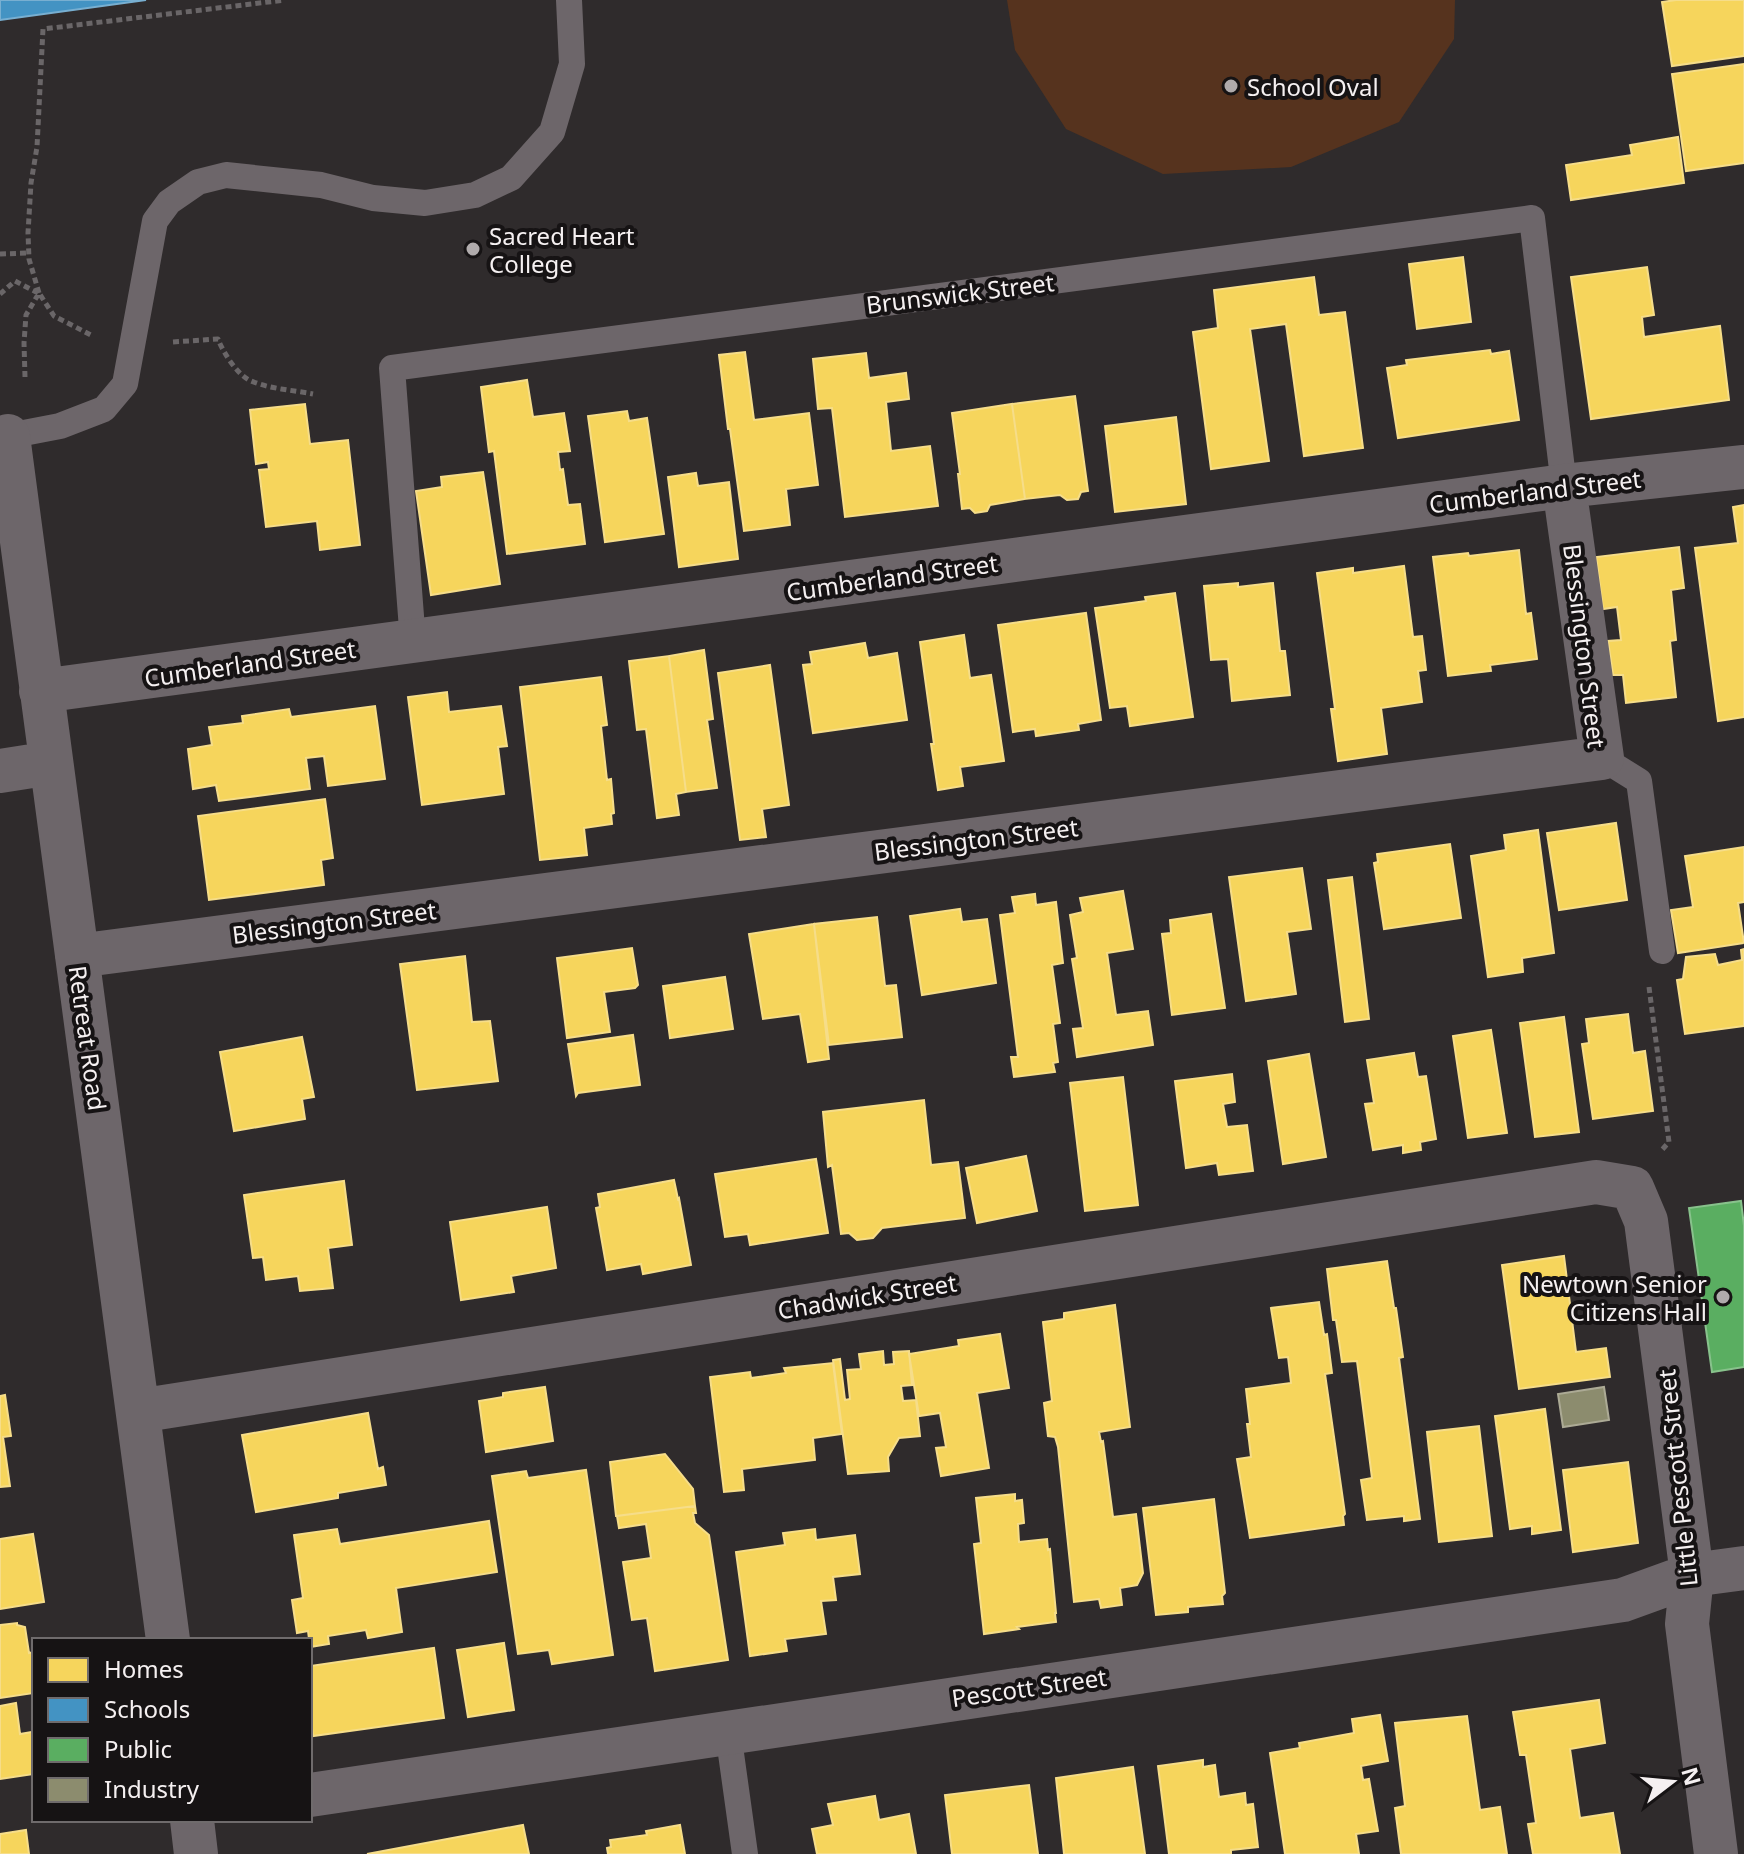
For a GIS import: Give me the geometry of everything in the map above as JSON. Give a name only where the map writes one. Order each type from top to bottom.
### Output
[{"type":"street","name":"Retreat Road","points":[[8,436],[168,1638]]},
{"type":"street","name":"Cumberland Street","points":[[41,691],[1564,486],[1744,467]]},
{"type":"street","name":"Blessington Street","points":[[77,956],[1602,758],[1564,486]]},
{"type":"street","points":[[0,771],[51,763]]},
{"type":"street","name":"Chadwick Street","points":[[138,1411],[1614,1185]]},
{"type":"street","name":"Little Pescott Street","points":[[1614,1185],[1646,1221],[1692,1575],[1687,1624],[1716,1854]]},
{"type":"street","name":"Pescott Street","points":[[312,1795],[1623,1600],[1692,1575],[1744,1568]]},
{"type":"street","points":[[192,1822],[196,1854]]},
{"type":"lane","points":[[8,436],[60,426],[104,409],[125,384],[155,221],[169,202],[198,182],[226,175],[268,178],[321,185],[373,198],[425,203],[475,195],[511,178],[552,132],[572,64],[569,0]]},
{"type":"lane","name":"Brunswick Street","points":[[413,642],[392,368],[1532,218],[1564,486]]},
{"type":"lane","points":[[1602,758],[1639,781],[1662,951]]},
{"type":"lane","points":[[728,1732],[745,1854]]},
{"type":"path","points":[[101,340],[54,316],[39,293],[29,259],[31,183],[37,147],[43,29],[285,0]]},
{"type":"path","points":[[0,254],[29,253]]},
{"type":"path","points":[[0,294],[15,281],[39,293]]},
{"type":"path","points":[[25,377],[26,315],[39,293]]},
{"type":"path","points":[[171,343],[218,339],[224,354],[247,379],[313,394]]},
{"type":"path","points":[[1614,1185],[1669,1142],[1647,970],[1662,951]]},
{"type":"shaded area","name":"School Oval","points":[[1007,0],[1455,0],[1454,39],[1399,122],[1291,167],[1163,174],[1066,129],[1015,50]]},
{"type":"building: Homes","points":[[1744,0],[1744,56],[1672,66],[1662,2]]},
{"type":"building: Homes","points":[[1744,64],[1744,163],[1686,171],[1672,74]]},
{"type":"building: Homes","points":[[1678,137],[1684,183],[1571,200],[1566,165],[1632,155],[1630,145]]},
{"type":"building: Homes","points":[[1463,257],[1471,322],[1417,329],[1409,264]]},
{"type":"building: Homes","points":[[1647,267],[1654,315],[1642,317],[1644,337],[1720,326],[1729,400],[1591,419],[1571,277]]},
{"type":"building: Homes","points":[[1314,277],[1319,315],[1345,312],[1363,448],[1304,456],[1286,324],[1250,329],[1269,461],[1211,469],[1193,332],[1218,328],[1214,290]]},
{"type":"building: Homes","points":[[1490,350],[1491,354],[1509,351],[1519,420],[1398,438],[1387,368],[1407,365],[1406,360]]},
{"type":"building: Homes","points":[[745,352],[754,420],[809,413],[818,485],[786,489],[790,525],[744,531],[719,355]]},
{"type":"building: Homes","points":[[866,353],[869,378],[906,373],[909,399],[886,402],[891,451],[930,446],[938,506],[845,517],[832,408],[818,409],[813,359]]},
{"type":"building: Homes","points":[[527,380],[533,417],[564,413],[570,451],[558,452],[560,470],[563,469],[568,505],[580,504],[585,544],[507,554],[494,451],[489,452],[481,387]]},
{"type":"building: Homes","points":[[1075,396],[1088,491],[1081,492],[1078,499],[1067,500],[1060,495],[1025,499],[1012,404]]},
{"type":"building: Homes","points":[[305,404],[310,444],[348,440],[360,545],[320,550],[317,521],[266,527],[259,470],[269,469],[268,462],[256,464],[250,410]]},
{"type":"building: Homes","points":[[1012,404],[1025,499],[990,505],[987,511],[975,513],[970,508],[962,509],[952,413]]},
{"type":"building: Homes","points":[[627,411],[629,421],[647,418],[664,534],[605,542],[588,416]]},
{"type":"building: Homes","points":[[1176,417],[1186,504],[1115,512],[1105,426]]},
{"type":"building: Homes","points":[[483,472],[500,584],[431,595],[416,491],[442,487],[441,477]]},
{"type":"building: Homes","points":[[696,473],[698,486],[729,482],[738,559],[679,567],[668,477]]},
{"type":"building: Homes","points":[[1744,505],[1744,717],[1718,721],[1695,548],[1738,543],[1733,507]]},
{"type":"building: Homes","points":[[1679,547],[1684,588],[1671,590],[1676,640],[1670,641],[1676,697],[1626,703],[1623,675],[1613,675],[1608,641],[1621,640],[1617,607],[1603,609],[1596,557]]},
{"type":"building: Homes","points":[[1519,550],[1526,614],[1531,613],[1537,659],[1490,665],[1491,671],[1448,676],[1433,557]]},
{"type":"building: Homes","points":[[1404,566],[1413,637],[1422,636],[1426,670],[1418,671],[1422,702],[1381,708],[1387,754],[1338,761],[1331,709],[1335,709],[1317,573],[1353,568],[1353,573]]},
{"type":"building: Homes","points":[[1238,583],[1238,587],[1273,583],[1280,651],[1285,651],[1290,695],[1232,701],[1228,659],[1211,660],[1204,586]]},
{"type":"building: Homes","points":[[1175,593],[1193,717],[1130,726],[1127,706],[1110,708],[1095,608],[1146,601],[1145,597]]},
{"type":"building: Homes","points":[[1086,613],[1101,720],[1078,724],[1079,730],[1036,736],[1035,729],[1013,732],[998,625]]},
{"type":"building: Homes","points":[[964,635],[970,678],[991,675],[1004,761],[960,767],[963,786],[938,790],[920,642]]},
{"type":"building: Homes","points":[[865,643],[868,658],[897,653],[907,720],[813,733],[803,665],[812,664],[810,652]]},
{"type":"building: Homes","points":[[704,650],[713,719],[707,720],[717,788],[686,792],[669,656]]},
{"type":"building: Homes","points":[[669,656],[686,792],[676,794],[679,815],[657,818],[646,729],[637,730],[629,661]]},
{"type":"building: Homes","points":[[770,665],[789,805],[762,809],[766,837],[740,840],[718,673]]},
{"type":"building: Homes","points":[[601,677],[607,725],[601,726],[607,780],[611,779],[612,824],[584,828],[587,855],[540,860],[520,687]]},
{"type":"building: Homes","points":[[447,692],[449,712],[501,706],[507,746],[498,747],[504,794],[422,805],[408,697]]},
{"type":"building: Homes","points":[[375,706],[385,779],[328,786],[324,756],[306,758],[310,789],[219,801],[216,785],[193,789],[188,749],[212,745],[209,727],[243,723],[242,716],[289,709],[291,717]]},
{"type":"building: Homes","points":[[325,799],[333,858],[321,860],[324,885],[209,900],[198,816]]},
{"type":"building: Homes","points":[[1616,823],[1627,900],[1559,910],[1547,833]]},
{"type":"building: Homes","points":[[1538,830],[1554,953],[1522,958],[1523,972],[1488,977],[1471,856],[1506,850],[1504,835]]},
{"type":"building: Homes","points":[[1450,844],[1461,918],[1384,929],[1374,863],[1378,862],[1377,854]]},
{"type":"building: Homes","points":[[1744,847],[1744,902],[1738,903],[1744,943],[1678,953],[1671,910],[1693,907],[1685,856]]},
{"type":"building: Homes","points":[[1302,868],[1311,929],[1287,932],[1296,994],[1246,1001],[1229,877]]},
{"type":"building: Homes","points":[[1352,877],[1369,1019],[1345,1022],[1328,880]]},
{"type":"building: Homes","points":[[1123,891],[1133,949],[1107,953],[1116,1015],[1148,1011],[1153,1045],[1077,1057],[1073,1029],[1083,1028],[1072,959],[1077,958],[1070,915],[1083,912],[1080,898]]},
{"type":"building: Homes","points":[[1035,894],[1036,905],[1056,902],[1063,963],[1052,965],[1060,1023],[1053,1024],[1058,1062],[1053,1063],[1055,1072],[1014,1077],[1011,1057],[1018,1057],[1000,915],[1015,913],[1012,897]]},
{"type":"building: Homes","points":[[960,909],[962,922],[987,919],[996,983],[922,995],[910,916]]},
{"type":"building: Homes","points":[[1211,914],[1225,1008],[1172,1015],[1162,934],[1171,933],[1170,920]]},
{"type":"building: Homes","points":[[877,917],[885,986],[896,985],[902,1037],[829,1045],[814,924]]},
{"type":"building: Homes","points":[[814,924],[829,1059],[808,1062],[800,1014],[763,1019],[749,934]]},
{"type":"building: Homes","points":[[632,948],[638,985],[604,992],[610,1032],[567,1038],[557,958]]},
{"type":"building: Homes","points":[[1744,949],[1744,1026],[1685,1034],[1677,980],[1683,979],[1686,957],[1715,954],[1718,965],[1742,960],[1741,950]]},
{"type":"building: Homes","points":[[465,956],[472,1022],[490,1021],[498,1081],[417,1090],[400,964]]},
{"type":"building: Homes","points":[[725,977],[733,1029],[670,1038],[663,986]]},
{"type":"building: Homes","points":[[1628,1014],[1633,1053],[1645,1051],[1653,1111],[1593,1119],[1582,1044],[1589,1043],[1586,1019]]},
{"type":"building: Homes","points":[[1564,1017],[1579,1132],[1535,1137],[1520,1023]]},
{"type":"building: Homes","points":[[1491,1030],[1507,1133],[1468,1138],[1453,1036]]},
{"type":"building: Homes","points":[[633,1035],[640,1085],[578,1093],[576,1096],[568,1044]]},
{"type":"building: Homes","points":[[302,1037],[314,1097],[302,1099],[305,1119],[234,1131],[220,1052]]},
{"type":"building: Homes","points":[[1414,1053],[1418,1077],[1426,1076],[1436,1139],[1420,1142],[1421,1150],[1403,1153],[1403,1145],[1373,1150],[1365,1104],[1374,1103],[1367,1060]]},
{"type":"building: Homes","points":[[1309,1054],[1326,1157],[1283,1164],[1268,1061]]},
{"type":"building: Homes","points":[[1232,1074],[1235,1102],[1223,1104],[1227,1127],[1247,1125],[1253,1171],[1219,1175],[1217,1163],[1186,1168],[1175,1081]]},
{"type":"building: Homes","points":[[1123,1077],[1138,1205],[1085,1211],[1070,1083]]},
{"type":"building: Homes","points":[[924,1100],[931,1165],[958,1162],[965,1218],[882,1228],[873,1238],[857,1240],[849,1233],[841,1234],[832,1165],[828,1167],[823,1112]]},
{"type":"building: Homes","points":[[1026,1156],[1037,1211],[977,1223],[966,1168]]},
{"type":"building: Homes","points":[[816,1159],[828,1233],[750,1245],[748,1234],[725,1237],[715,1174]]},
{"type":"building: Homes","points":[[674,1180],[691,1265],[643,1274],[641,1264],[607,1270],[596,1208],[600,1207],[598,1194]]},
{"type":"building: Homes","points":[[344,1181],[352,1245],[328,1248],[333,1288],[300,1291],[298,1276],[266,1280],[263,1257],[253,1258],[244,1195]]},
{"type":"building: Homes","points":[[547,1207],[556,1268],[511,1276],[514,1292],[461,1300],[450,1222]]},
{"type":"building: Homes","points":[[1564,1256],[1576,1352],[1606,1348],[1610,1377],[1519,1389],[1502,1265]]},
{"type":"building: Homes","points":[[1387,1261],[1403,1357],[1399,1358],[1420,1519],[1404,1521],[1404,1516],[1367,1520],[1361,1480],[1372,1478],[1357,1361],[1342,1362],[1327,1269]]},
{"type":"building: Homes","points":[[1319,1302],[1332,1373],[1325,1374],[1344,1525],[1250,1538],[1237,1459],[1251,1457],[1246,1389],[1291,1383],[1288,1357],[1279,1358],[1271,1308]]},
{"type":"building: Homes","points":[[1115,1305],[1130,1427],[1099,1432],[1103,1441],[1113,1517],[1136,1514],[1143,1573],[1137,1585],[1120,1588],[1122,1605],[1101,1608],[1099,1599],[1074,1602],[1058,1447],[1055,1437],[1048,1436],[1044,1403],[1052,1401],[1043,1322],[1064,1319],[1064,1313]]},
{"type":"building: Homes","points":[[1000,1334],[1009,1388],[977,1393],[989,1468],[941,1476],[936,1448],[946,1447],[940,1413],[919,1416],[909,1354],[959,1346],[958,1340]]},
{"type":"building: Homes","points":[[883,1351],[884,1365],[894,1364],[893,1352],[909,1351],[912,1385],[901,1386],[903,1401],[916,1400],[920,1436],[899,1438],[888,1457],[889,1471],[848,1474],[833,1360],[840,1359],[845,1400],[850,1399],[847,1370],[861,1369],[859,1354]]},
{"type":"building: Homes","points":[[833,1363],[842,1434],[813,1438],[815,1460],[742,1469],[744,1490],[724,1492],[710,1377],[750,1372],[751,1378],[786,1373],[784,1368]]},
{"type":"building: Homes","points":[[545,1387],[553,1441],[486,1452],[479,1401],[503,1397],[503,1393]]},
{"type":"building: Homes","points":[[5,1395],[11,1436],[3,1437],[10,1486],[0,1487],[0,1396]]},
{"type":"building: Homes","points":[[1545,1409],[1561,1530],[1532,1534],[1532,1526],[1510,1529],[1495,1416]]},
{"type":"building: Homes","points":[[368,1413],[378,1469],[383,1467],[386,1485],[338,1493],[338,1498],[256,1512],[242,1435]]},
{"type":"building: Homes","points":[[1479,1426],[1492,1536],[1439,1542],[1427,1432]]},
{"type":"building: Homes","points":[[665,1454],[693,1489],[695,1506],[616,1516],[610,1462]]},
{"type":"building: Homes","points":[[1628,1462],[1638,1543],[1573,1552],[1563,1470]]},
{"type":"building: Homes","points":[[586,1470],[613,1655],[552,1664],[549,1650],[518,1654],[492,1476],[526,1471],[528,1478]]},
{"type":"building: Homes","points":[[1015,1494],[1015,1501],[1022,1500],[1024,1523],[1018,1524],[1019,1542],[1047,1539],[1056,1622],[984,1634],[974,1544],[981,1543],[976,1498]]},
{"type":"building: Homes","points":[[1214,1499],[1225,1593],[1222,1596],[1223,1604],[1188,1607],[1188,1612],[1156,1615],[1143,1508]]},
{"type":"building: Homes","points":[[695,1506],[695,1523],[709,1535],[728,1660],[655,1671],[647,1618],[632,1620],[623,1562],[651,1558],[646,1524],[619,1528],[617,1516]]},
{"type":"building: Homes","points":[[489,1521],[497,1572],[396,1588],[402,1632],[368,1638],[366,1630],[328,1636],[329,1644],[312,1647],[308,1631],[297,1633],[292,1600],[303,1598],[294,1535],[337,1529],[340,1544]]},
{"type":"building: Homes","points":[[815,1529],[816,1540],[855,1535],[860,1574],[833,1577],[836,1600],[821,1601],[826,1634],[785,1639],[787,1651],[750,1656],[736,1552],[785,1545],[783,1533]]},
{"type":"building: Homes","points":[[33,1534],[44,1602],[0,1609],[0,1539]]},
{"type":"building: Homes","points":[[17,1623],[25,1627],[29,1653],[32,1652],[32,1693],[0,1698],[0,1625]]},
{"type":"building: Homes","points":[[504,1643],[514,1710],[468,1717],[457,1650]]},
{"type":"building: Homes","points":[[434,1648],[444,1718],[313,1736],[312,1666]]},
{"type":"building: Homes","points":[[1599,1700],[1605,1743],[1570,1749],[1580,1818],[1613,1813],[1620,1854],[1533,1854],[1528,1824],[1536,1823],[1526,1755],[1520,1755],[1513,1712]]},
{"type":"building: Homes","points":[[16,1703],[20,1734],[32,1732],[32,1774],[0,1779],[0,1706]]},
{"type":"building: Homes","points":[[1380,1715],[1388,1761],[1361,1766],[1363,1780],[1369,1779],[1378,1831],[1356,1834],[1359,1854],[1285,1854],[1270,1753],[1300,1748],[1299,1743],[1354,1733],[1352,1719]]},
{"type":"building: Homes","points":[[1467,1716],[1480,1810],[1500,1807],[1507,1854],[1401,1854],[1395,1808],[1405,1806],[1395,1723]]},
{"type":"building: Homes","points":[[1203,1760],[1203,1767],[1215,1765],[1219,1797],[1245,1793],[1246,1805],[1253,1804],[1258,1847],[1231,1850],[1231,1854],[1169,1854],[1158,1766]]},
{"type":"building: Homes","points":[[1133,1767],[1145,1854],[1064,1854],[1056,1778]]},
{"type":"building: Homes","points":[[1029,1785],[1038,1854],[952,1854],[945,1795]]},
{"type":"building: Homes","points":[[875,1796],[879,1820],[909,1814],[916,1854],[817,1854],[812,1829],[833,1825],[828,1804]]},
{"type":"building: Homes","points":[[523,1825],[529,1854],[367,1854],[506,1828]]},
{"type":"building: Homes","points":[[680,1825],[685,1854],[608,1854],[610,1840],[647,1835],[646,1831]]},
{"type":"building: Homes","points":[[26,1830],[29,1854],[0,1854],[0,1834]]},
{"type":"building: Schools","points":[[0,0],[146,0],[0,20]]},
{"type":"building: Public","name":"Newtown Senior Citizens Hall","points":[[1741,1201],[1744,1226],[1744,1367],[1712,1372],[1689,1208]]},
{"type":"building: Industry","points":[[1604,1387],[1609,1420],[1563,1427],[1558,1394]]},
{"type":"place","name":"School Oval","points":[[1231,86]]},
{"type":"place","name":"Sacred Heart College","points":[[473,249]]},
{"type":"place","name":"Newtown Senior Citizens Hall","points":[[1723,1297]]}]
